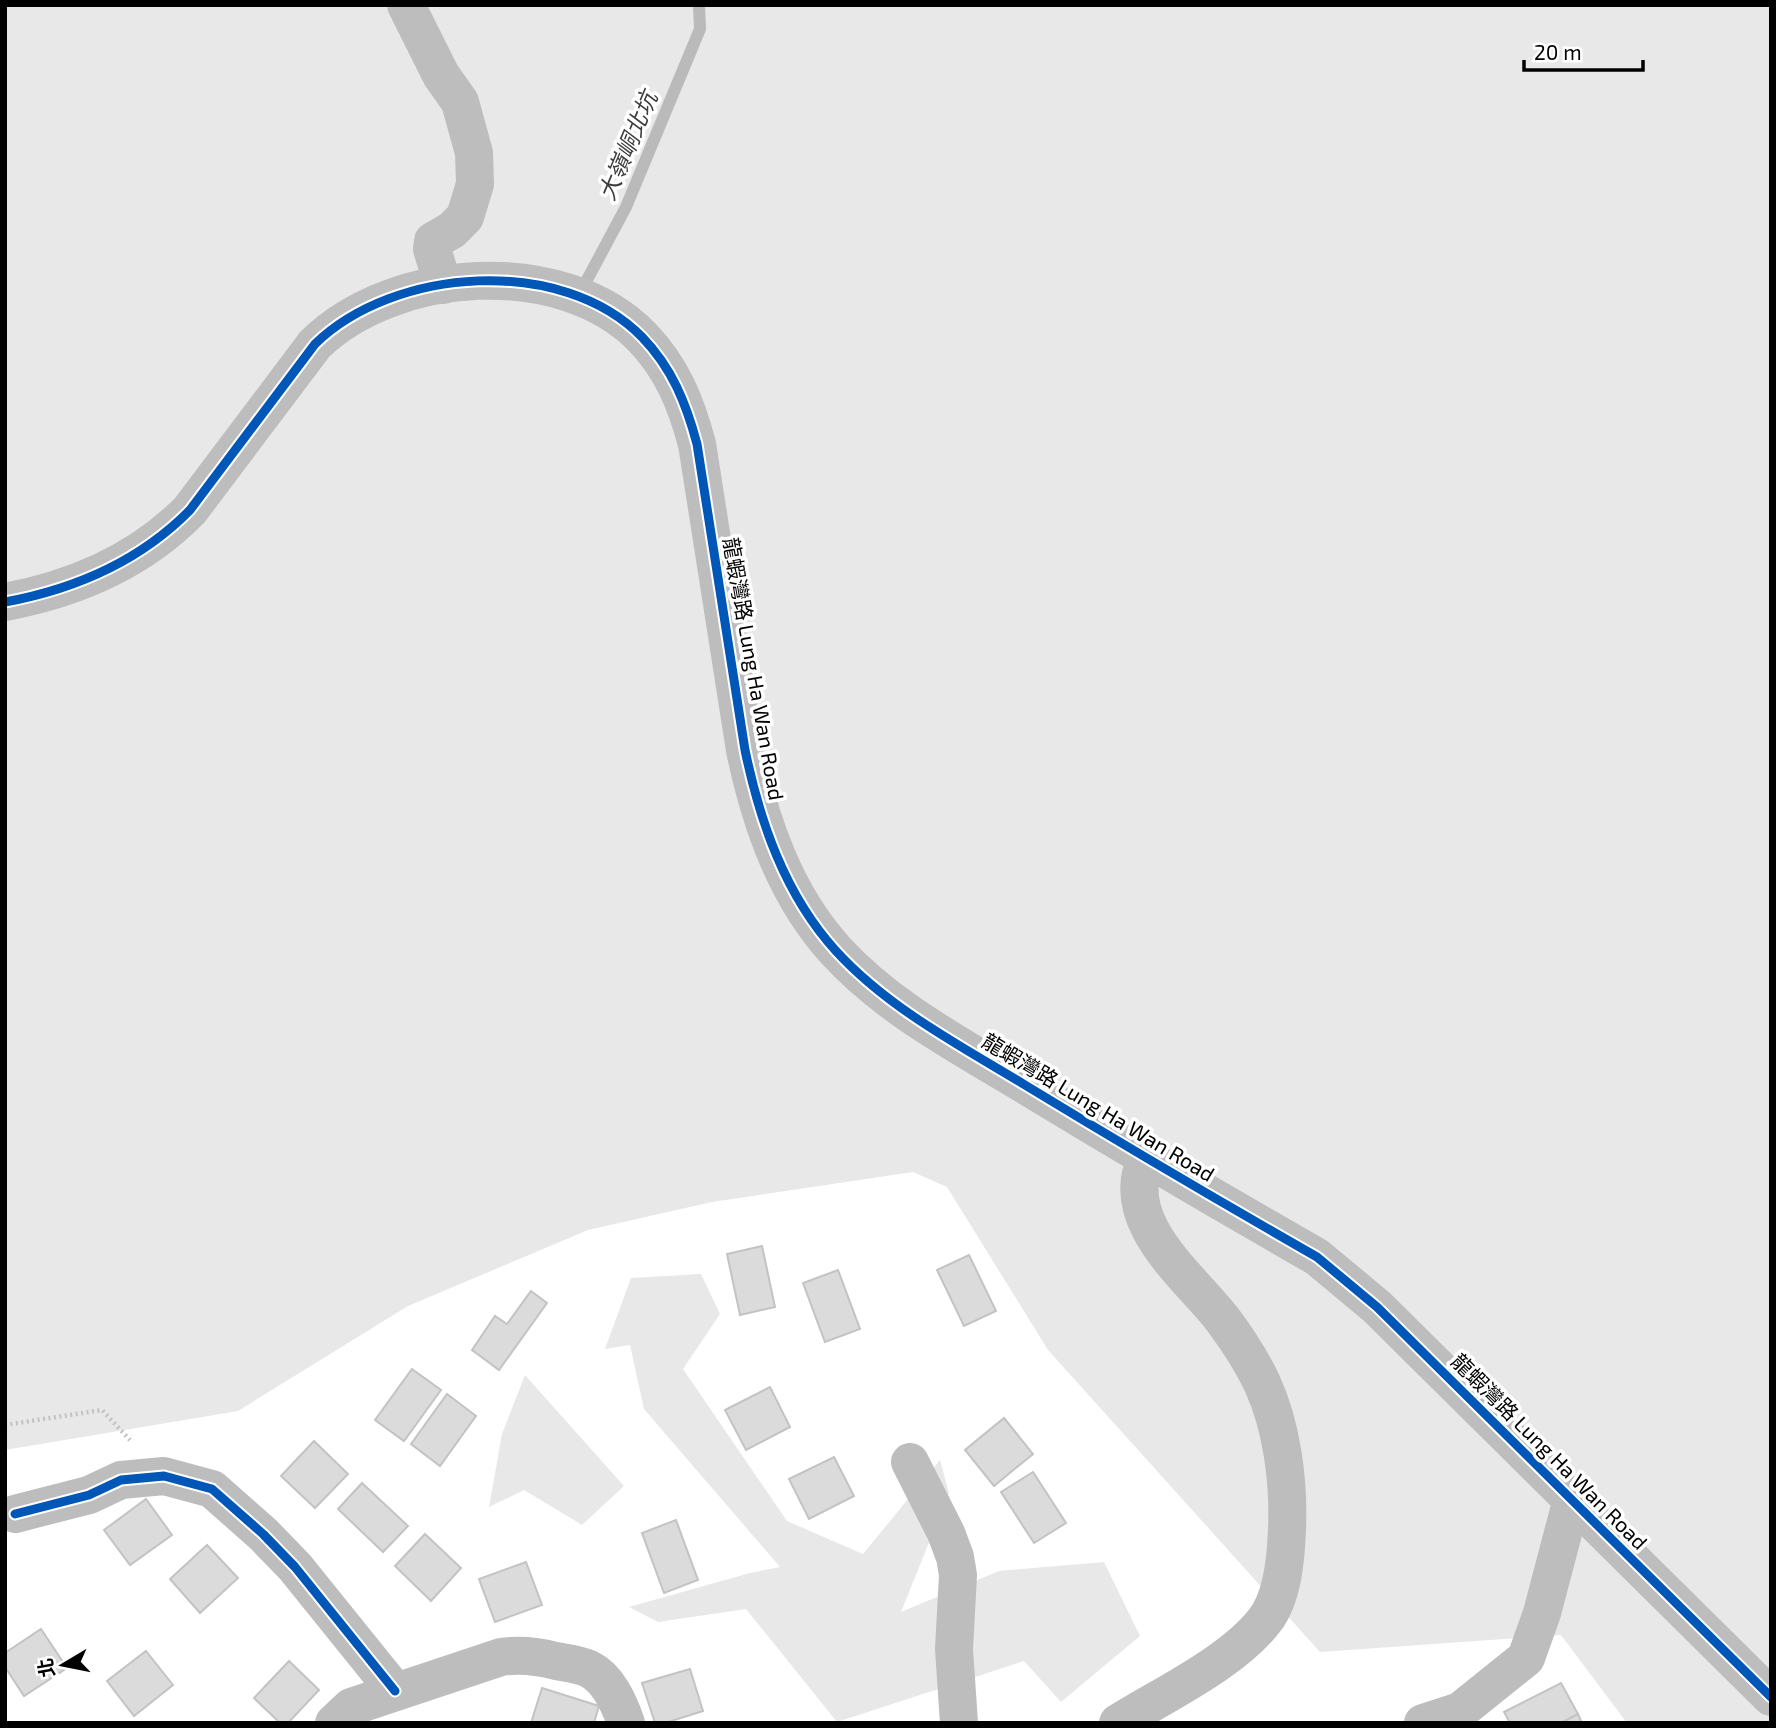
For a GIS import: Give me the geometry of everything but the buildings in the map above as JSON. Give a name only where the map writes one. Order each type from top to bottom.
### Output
[{"type":"street","points":[[406,5],[441,75],[460,102],[474,153],[475,184],[465,217],[452,230],[433,241],[432,249],[443,285]]},
{"type":"street","name":"龍蝦灣路 Lung Ha Wan Road","points":[[5,602],[66,587],[112,568],[145,548],[190,510],[302,360],[326,334],[363,309],[402,294],[443,285],[490,280],[558,290],[589,301],[614,315],[634,330],[653,350],[675,380],[690,418],[697,444],[753,789],[777,859],[805,910],[842,957],[881,993],[908,1013],[1146,1159],[1317,1257],[1377,1307],[1771,1698]]},
{"type":"street","points":[[1118,1723],[1226,1657],[1257,1630],[1274,1605],[1286,1541],[1284,1475],[1279,1436],[1271,1406],[1253,1366],[1224,1321],[1159,1243],[1147,1223],[1138,1181],[1146,1159]]},
{"type":"street","points":[[909,1462],[946,1533],[955,1557],[958,1575],[954,1649],[959,1723]]},
{"type":"street","points":[[16,1514],[89,1495],[121,1480],[164,1476],[212,1489],[263,1534],[295,1567],[395,1691]]},
{"type":"street","points":[[1423,1723],[1460,1711],[1526,1658],[1542,1612],[1572,1499]]},
{"type":"street","points":[[334,1723],[351,1707],[395,1691],[501,1657],[529,1655],[591,1670],[614,1696],[626,1723]]},
{"type":"path","points":[[5,1425],[102,1410],[164,1476]]},
{"type":"shaded area","points":[[5,5],[1771,5],[1771,1723],[1627,1723],[1561,1635],[1320,1652],[1048,1350],[947,1187],[913,1172],[712,1202],[588,1230],[408,1306],[238,1411],[5,1450]]},
{"type":"shaded area","points":[[701,1274],[720,1314],[683,1369],[787,1521],[863,1554],[940,1460],[949,1493],[901,1612],[999,1571],[1104,1562],[1140,1636],[1061,1702],[1024,1661],[837,1722],[746,1609],[658,1622],[629,1607],[780,1567],[644,1409],[630,1345],[605,1349],[631,1278]]},
{"type":"shaded area","points":[[525,1375],[624,1486],[582,1525],[524,1490],[489,1507],[502,1434]]},
{"type":"waterway","name":"大嶺峒北坑","points":[[580,293],[626,207],[700,29],[699,5]]},
{"type":"cycle path","points":[[5,602],[81,581],[128,558],[171,528],[190,510],[315,344],[348,318],[388,299],[432,286],[478,281],[524,283],[568,293],[608,311],[653,349],[670,374],[688,414],[697,444],[745,750],[758,804],[789,882],[802,906],[836,951],[878,990],[925,1024],[1134,1151],[1317,1257],[1377,1307],[1771,1697]]},
{"type":"cycle path","points":[[15,1514],[89,1495],[121,1480],[164,1476],[212,1489],[263,1534],[295,1567],[395,1691]]}]
